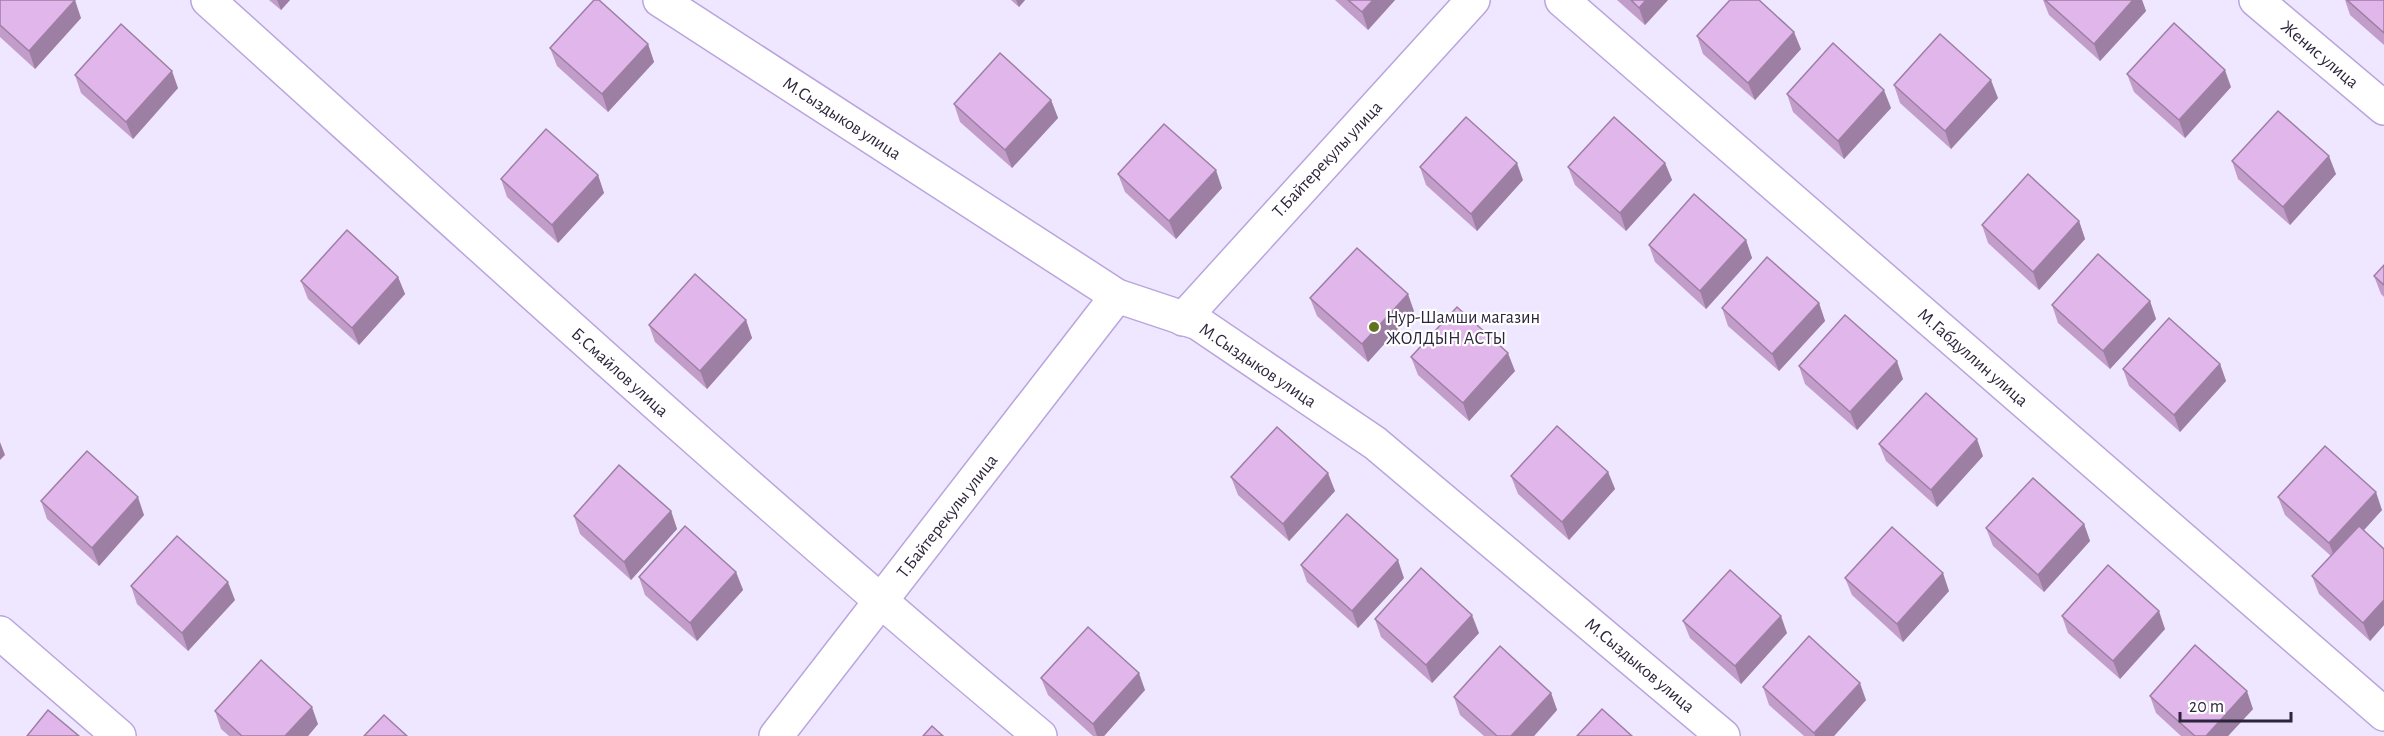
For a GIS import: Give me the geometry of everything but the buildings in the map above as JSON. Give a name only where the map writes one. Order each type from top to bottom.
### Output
[{"type":"street","name":"Б.Смайлов улица","points":[[208,0],[586,342],[880,602],[1040,736]]},
{"type":"street","name":"М.Сыздыков улица","points":[[660,0],[1117,296],[1198,323],[1375,443],[1723,736]]},
{"type":"street","name":"Т.Байтерекулы улица","points":[[1183,319],[1473,0]]},
{"type":"street","name":"М.Габдуллин улица","points":[[1562,0],[2384,714]]},
{"type":"street","name":"Женис улица","points":[[2256,0],[2384,108]]},
{"type":"street","name":"Т.Байтерекулы улица","points":[[776,736],[1117,296]]},
{"type":"street","points":[[0,633],[119,736]]},
{"type":"place","name":"Нур-Шамши магазин ЖОЛДЫН АСТЫ","points":[[1374,327]]}]
